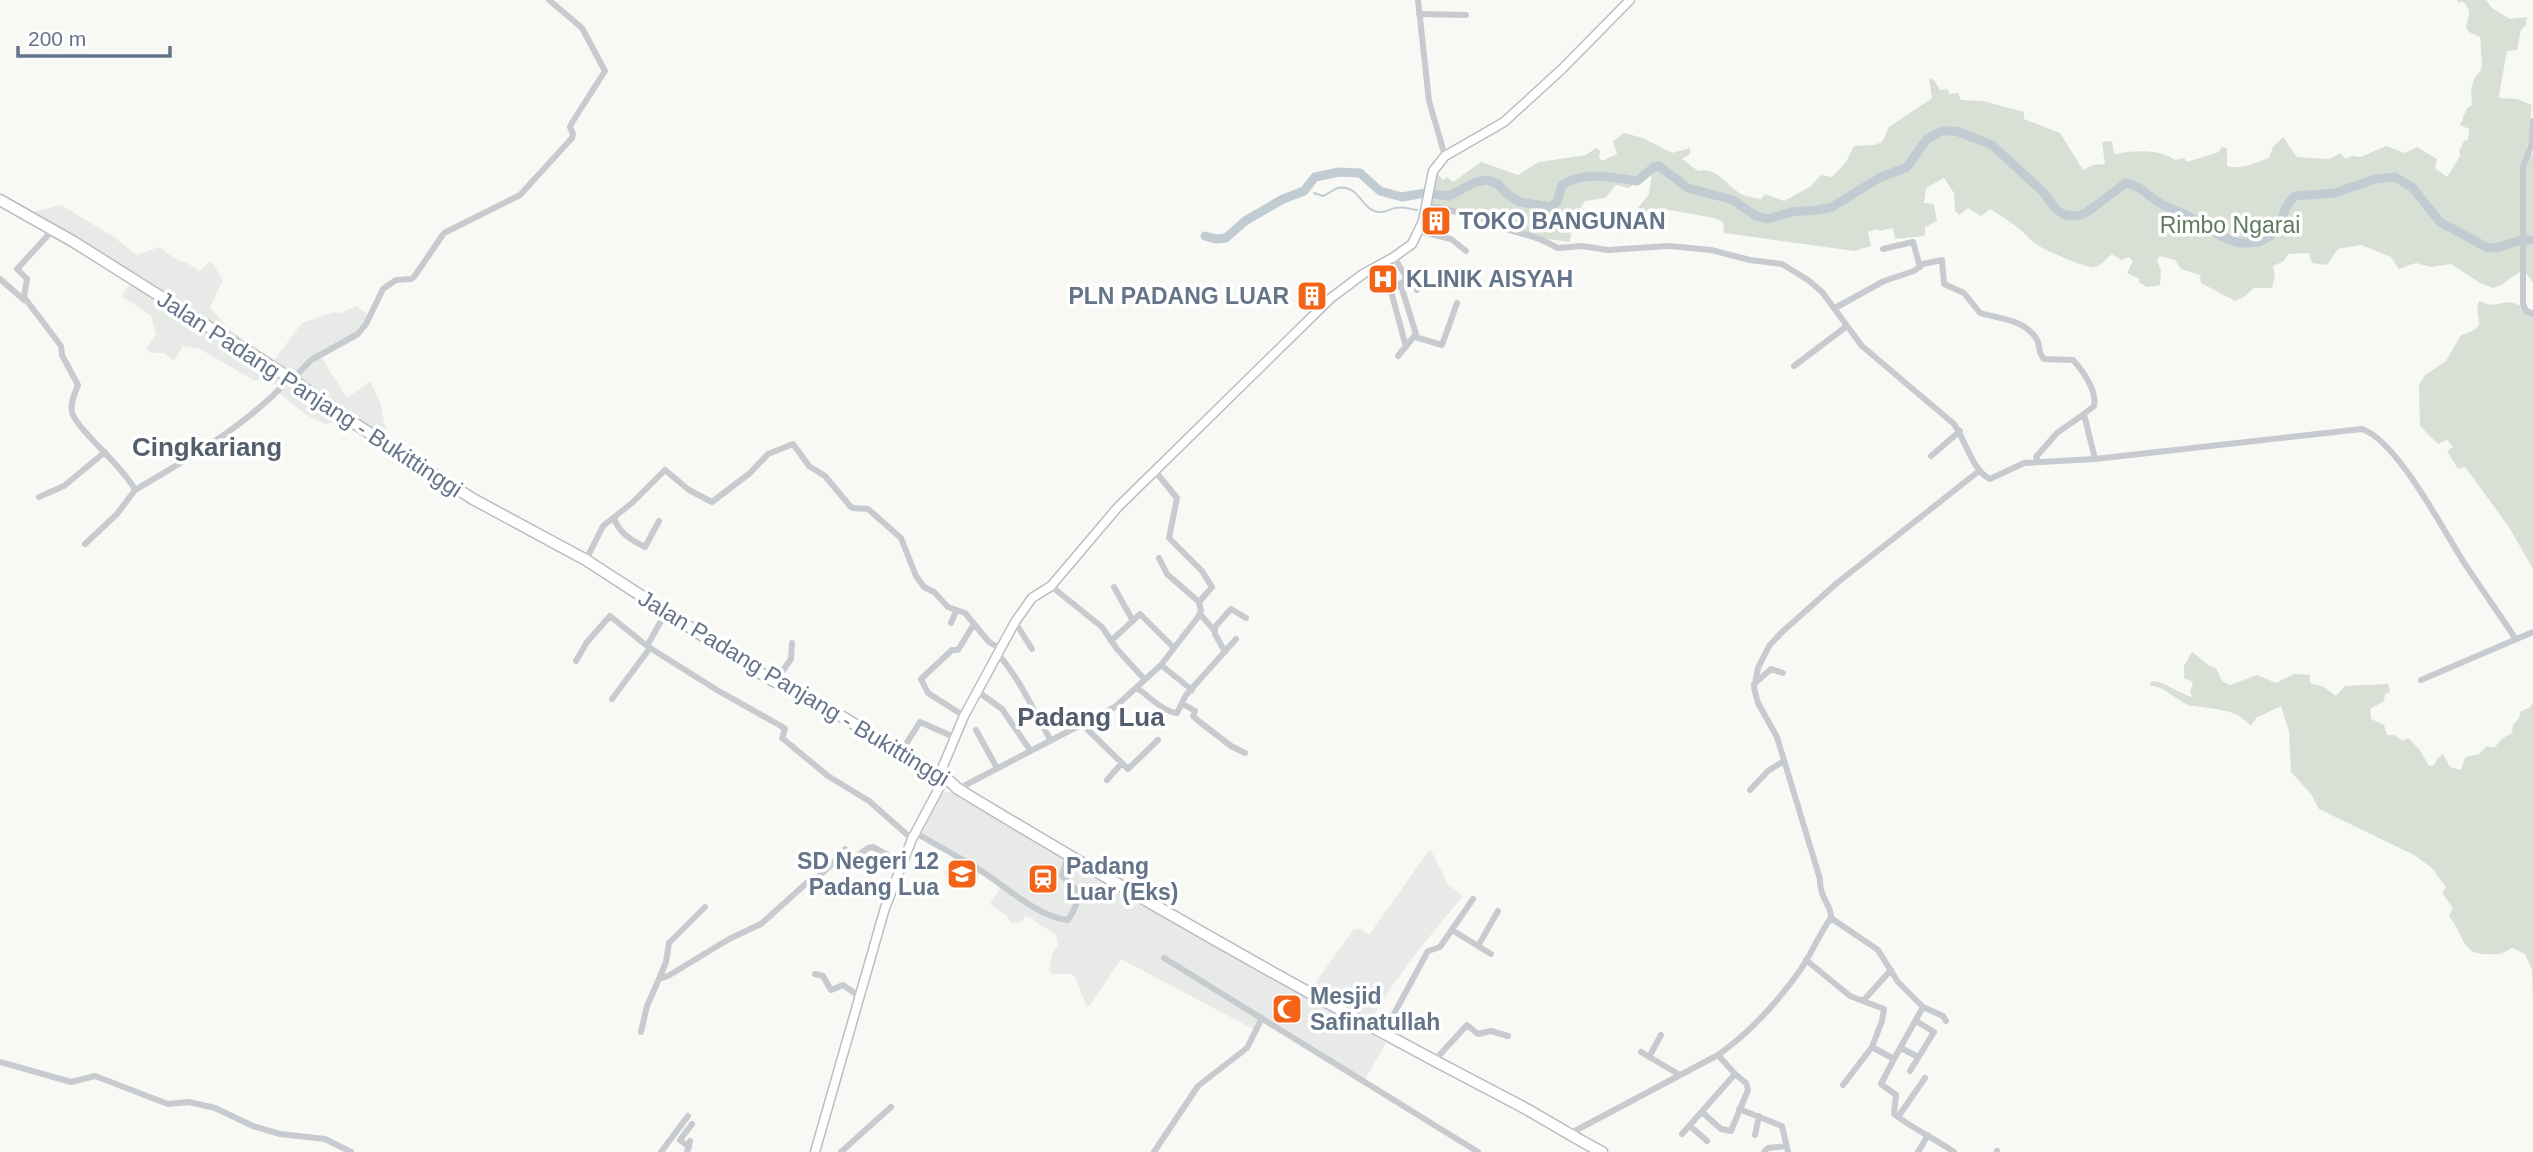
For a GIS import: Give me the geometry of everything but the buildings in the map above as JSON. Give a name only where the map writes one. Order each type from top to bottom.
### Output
[{"type":"highway","name":"Jalan Padang Panjang - Bukittinggi","points":[[0,200],[74,242],[291,379],[390,447],[473,499],[586,560],[768,678],[901,751],[926,770],[945,777],[958,789],[1068,855],[1383,1034],[1602,1152]]},
{"type":"main road","points":[[816,1152],[885,908],[914,836],[945,777],[943,766],[954,737],[1015,622],[1032,598],[1051,586],[1118,507],[1331,298],[1363,274],[1412,244],[1419,231],[1432,175],[1445,156],[1504,122],[1562,69],[1630,0]]},
{"type":"street","points":[[85,544],[117,514],[135,490],[167,473],[235,425],[278,392],[311,360],[358,334],[366,324],[381,291],[397,279],[414,277],[444,233],[517,197],[572,138],[570,127],[605,71],[582,28],[549,0]]},
{"type":"street","points":[[1418,0],[1429,101],[1445,156]]},
{"type":"street","points":[[1419,14],[1466,15]]},
{"type":"street","points":[[2533,121],[2531,146],[2523,167],[2523,304],[2526,311],[2533,314]]},
{"type":"street","points":[[1424,205],[1479,217],[1503,229],[1541,239],[1558,248],[1582,246],[1608,250],[1669,246],[1711,250],[1750,260],[1782,264],[1808,280],[1835,308],[1863,346],[1954,424],[1979,471],[1990,479],[2024,463],[2038,461],[2095,459],[2362,429],[2373,432],[2415,482],[2515,638]]},
{"type":"street","points":[[26,301],[24,294],[27,279],[17,269],[52,230]]},
{"type":"street","points":[[1419,231],[1451,239],[1466,250]]},
{"type":"street","points":[[1883,249],[1913,242],[1920,267]]},
{"type":"street","points":[[1394,257],[1417,290]]},
{"type":"street","points":[[1835,308],[1884,281],[1928,262],[1942,260],[1944,284],[1964,293],[1980,313],[1998,316],[2027,327],[2036,337],[2043,359],[2073,360],[2096,398],[2094,407],[2057,433],[2036,457],[2038,461]]},
{"type":"street","points":[[1406,277],[1391,291],[1406,347]]},
{"type":"street","points":[[0,279],[26,301],[61,346],[62,355],[78,384],[71,405],[74,419],[135,490]]},
{"type":"street","points":[[1401,283],[1415,337]]},
{"type":"street","points":[[1415,337],[1442,345],[1457,303]]},
{"type":"street","points":[[1794,366],[1847,326]]},
{"type":"street","points":[[1398,356],[1415,337]]},
{"type":"street","points":[[2084,414],[2095,459]]},
{"type":"street","points":[[1931,456],[1959,432]]},
{"type":"street","points":[[586,560],[603,526],[632,503],[664,470],[686,488],[712,502],[750,473],[768,454],[793,444],[809,466],[825,475],[850,506],[869,509],[901,538],[925,589],[934,592],[944,605],[965,613],[999,651],[1016,674],[1050,739]]},
{"type":"street","points":[[39,497],[64,486],[105,452]]},
{"type":"street","points":[[1155,471],[1177,498],[1169,538],[1202,571],[1212,587],[1199,602],[1200,614],[1215,628]]},
{"type":"street","points":[[1571,1133],[1718,1055],[1755,1027],[1806,960],[1832,912],[1819,891],[1820,879],[1777,737],[1758,703],[1754,684],[1758,668],[1769,646],[1781,633],[1837,583],[1979,471]]},
{"type":"street","points":[[614,518],[617,527],[626,536],[645,547],[659,521]]},
{"type":"street","points":[[1159,558],[1167,574],[1177,585],[1199,602]]},
{"type":"street","points":[[1051,586],[1102,627],[1145,680]]},
{"type":"street","points":[[1114,587],[1133,621]]},
{"type":"street","points":[[1225,652],[1215,634],[1215,628],[1231,609],[1246,618]]},
{"type":"street","points":[[951,623],[956,611]]},
{"type":"street","points":[[612,699],[649,647],[666,612]]},
{"type":"street","points":[[958,789],[1115,707],[1161,664],[1200,614]]},
{"type":"street","points":[[1111,641],[1142,615],[1174,648]]},
{"type":"street","points":[[576,661],[587,642],[610,616],[649,647],[781,726],[785,729],[782,738],[828,776],[869,801],[914,836],[982,872],[1050,916],[1065,920],[1068,920],[1073,911],[1078,893],[1077,888],[1062,876],[1068,855]]},
{"type":"street","points":[[1015,622],[1032,649]]},
{"type":"street","points":[[964,716],[928,693],[921,679],[952,650],[958,650],[974,624]]},
{"type":"street","points":[[2421,680],[2533,632]]},
{"type":"street","points":[[1236,639],[1184,699],[1196,719],[1231,746],[1245,752]]},
{"type":"street","points":[[768,678],[779,676],[791,659],[792,643]]},
{"type":"street","points":[[1161,664],[1192,690]]},
{"type":"street","points":[[1754,684],[1772,669],[1783,673]]},
{"type":"street","points":[[1137,688],[1173,714],[1190,708]]},
{"type":"street","points":[[977,691],[1002,709],[1030,751]]},
{"type":"street","points":[[901,751],[920,722],[954,737]]},
{"type":"street","points":[[1085,724],[1121,764],[1129,769],[1158,740]]},
{"type":"street","points":[[976,730],[997,768]]},
{"type":"street","points":[[1750,790],[1768,771],[1784,761]]},
{"type":"street","points":[[1107,780],[1121,764]]},
{"type":"street","points":[[659,979],[761,924],[811,879],[826,870],[845,849],[852,860],[873,847],[902,863]]},
{"type":"street","points":[[1383,1034],[1428,951],[1440,947],[1474,899]]},
{"type":"street","points":[[641,1032],[646,1006],[666,962],[669,943],[705,906]]},
{"type":"street","points":[[1478,946],[1498,911]]},
{"type":"street","points":[[1831,918],[1878,950],[1898,982],[1923,1007],[1943,1016],[1946,1021]]},
{"type":"street","points":[[1452,930],[1491,954]]},
{"type":"street","points":[[1164,958],[1478,1152]]},
{"type":"street","points":[[1806,960],[1850,996],[1884,1009],[1872,1047],[1843,1085]]},
{"type":"street","points":[[1863,1001],[1891,970]]},
{"type":"street","points":[[815,974],[823,976],[831,990],[843,985],[859,996]]},
{"type":"street","points":[[1923,1007],[1881,1084],[1896,1095],[1893,1110],[1898,1117],[1954,1152]]},
{"type":"street","points":[[1154,1152],[1198,1086],[1247,1048],[1262,1018]]},
{"type":"street","points":[[1910,1071],[1934,1032],[1916,1021]]},
{"type":"street","points":[[1434,1061],[1466,1025],[1478,1034],[1491,1031],[1508,1036]]},
{"type":"street","points":[[1649,1056],[1661,1035]]},
{"type":"street","points":[[1872,1047],[1894,1059]]},
{"type":"street","points":[[1901,1048],[1918,1057]]},
{"type":"street","points":[[1641,1052],[1680,1075]]},
{"type":"street","points":[[1702,1112],[1727,1131],[1731,1131],[1748,1086],[1718,1055]]},
{"type":"street","points":[[0,1062],[71,1082],[95,1076],[169,1104],[189,1102],[215,1108],[253,1126],[280,1134],[325,1139],[351,1152]]},
{"type":"street","points":[[1682,1134],[1735,1074]]},
{"type":"street","points":[[1898,1117],[1925,1078]]},
{"type":"street","points":[[841,1152],[891,1107]]},
{"type":"street","points":[[1739,1109],[1782,1126],[1787,1149],[1768,1148],[1764,1152]]},
{"type":"street","points":[[661,1152],[688,1115]]},
{"type":"street","points":[[1755,1135],[1759,1116]]},
{"type":"street","points":[[689,1147],[680,1140],[692,1124]]},
{"type":"street","points":[[1690,1126],[1707,1141]]},
{"type":"street","points":[[1918,1152],[1928,1135]]},
{"type":"shaded area","points":[[61,205],[111,235],[137,255],[159,247],[199,271],[211,261],[223,280],[210,307],[230,330],[274,360],[302,323],[333,312],[341,313],[356,306],[371,317],[360,333],[321,357],[347,398],[370,381],[380,402],[391,442],[344,420],[325,424],[308,416],[275,390],[278,386],[264,377],[255,381],[200,349],[183,346],[174,361],[164,353],[151,353],[146,349],[156,335],[151,316],[122,296],[131,282],[23,214]]},
{"type":"shaded area","points":[[943,792],[952,792],[1386,1043],[1364,1081],[1263,1022],[1257,1031],[1121,959],[1087,1007],[1075,977],[1071,974],[1052,974],[1049,971],[1053,951],[1058,945],[1056,935],[1025,916],[1022,922],[1012,924],[1007,916],[990,904],[1001,887],[980,874],[969,890],[944,874],[954,858],[922,834],[938,797]]},
{"type":"shaded area","points":[[1430,849],[1448,884],[1463,896],[1420,948],[1370,1021],[1310,990],[1354,929],[1361,929],[1369,935]]},
{"type":"green space","name":"Rimbo Ngarai","points":[[2457,0],[2486,0],[2492,8],[2510,19],[2527,17],[2517,50],[2507,51],[2499,95],[2500,98],[2517,99],[2532,105],[2527,151],[2533,154],[2533,283],[2526,273],[2521,271],[2493,288],[2480,283],[2451,264],[2431,267],[2416,263],[2399,269],[2391,257],[2361,245],[2338,249],[2327,265],[2312,263],[2309,253],[2288,254],[2284,261],[2273,266],[2275,275],[2272,288],[2254,288],[2235,301],[2201,283],[2200,275],[2181,269],[2175,260],[2160,256],[2157,260],[2161,271],[2160,285],[2147,287],[2127,273],[2133,261],[2129,257],[2121,260],[2112,254],[2099,265],[2090,267],[2037,245],[1990,209],[1981,216],[1968,208],[1959,215],[1955,211],[1954,193],[1944,178],[1926,188],[1924,203],[1934,204],[1937,221],[1925,227],[1925,236],[1895,239],[1893,228],[1878,229],[1868,232],[1871,246],[1855,251],[1724,233],[1723,222],[1714,218],[1658,208],[1646,222],[1617,234],[1649,194],[1652,172],[1629,188],[1616,185],[1605,198],[1585,201],[1576,215],[1552,218],[1548,224],[1556,228],[1562,223],[1564,228],[1571,231],[1570,242],[1506,233],[1478,220],[1429,207],[1420,216],[1432,168],[1443,180],[1447,177],[1453,182],[1481,162],[1518,175],[1539,162],[1586,155],[1596,148],[1600,150],[1599,157],[1602,161],[1617,154],[1613,141],[1624,133],[1643,138],[1672,153],[1690,148],[1690,154],[1682,159],[1698,171],[1705,170],[1717,175],[1745,196],[1761,199],[1765,194],[1784,201],[1811,186],[1821,175],[1832,177],[1846,162],[1854,146],[1882,142],[1889,127],[1932,98],[1929,78],[1934,80],[1940,90],[1947,89],[1950,94],[1958,93],[1961,100],[1983,101],[2024,112],[2024,119],[2060,133],[2083,170],[2093,165],[2105,164],[2102,142],[2112,141],[2114,154],[2153,152],[2175,160],[2184,158],[2187,162],[2219,152],[2221,147],[2227,148],[2227,166],[2238,167],[2269,158],[2273,147],[2283,137],[2297,157],[2330,159],[2340,153],[2346,159],[2352,156],[2361,157],[2386,146],[2405,153],[2417,147],[2437,159],[2435,168],[2447,177],[2460,156],[2459,151],[2464,141],[2468,140],[2469,129],[2460,125],[2467,108],[2472,105],[2471,89],[2482,64],[2480,37],[2469,32],[2466,27],[2468,10],[2462,1],[2459,3]]},
{"type":"green space","points":[[2479,301],[2490,305],[2510,302],[2533,310],[2533,569],[2509,527],[2465,467],[2458,469],[2447,451],[2453,447],[2447,440],[2438,444],[2420,426],[2419,385],[2425,375],[2446,361],[2461,335],[2476,329],[2479,322]]},
{"type":"green space","points":[[2192,652],[2206,664],[2216,668],[2222,681],[2230,685],[2257,675],[2276,683],[2294,674],[2310,675],[2310,683],[2324,687],[2336,696],[2345,686],[2388,684],[2390,692],[2385,694],[2384,701],[2370,709],[2371,719],[2384,725],[2387,735],[2394,735],[2403,741],[2408,738],[2420,750],[2429,766],[2434,765],[2443,754],[2450,767],[2461,770],[2465,757],[2479,754],[2487,746],[2494,748],[2512,733],[2513,725],[2521,711],[2533,703],[2533,1005],[2532,970],[2525,954],[2513,948],[2501,954],[2481,954],[2468,948],[2449,916],[2453,908],[2442,893],[2446,887],[2432,868],[2414,855],[2319,809],[2311,794],[2291,772],[2289,731],[2281,706],[2256,718],[2251,726],[2234,713],[2190,706],[2165,690],[2149,685],[2152,681],[2157,682],[2192,697],[2190,692],[2193,682],[2184,678],[2184,666]]},
{"type":"waterway","points":[[1205,236],[1226,238],[1245,221],[1283,199],[1304,191],[1315,177],[1339,172],[1360,173],[1380,191],[1402,197],[1425,193],[1449,196],[1476,182],[1488,180],[1498,184],[1520,202],[1550,207],[1557,202],[1562,185],[1570,181],[1598,176],[1637,181],[1659,166],[1688,188],[1733,200],[1756,216],[1768,219],[1791,212],[1832,207],[1879,178],[1907,167],[1927,139],[1942,131],[1956,131],[1992,145],[2065,215],[2078,216],[2087,212],[2126,183],[2230,240],[2249,243],[2260,241],[2275,232],[2287,205],[2295,196],[2335,193],[2375,179],[2395,177],[2412,187],[2440,222],[2488,248],[2521,240],[2533,240]]},
{"type":"waterway","points":[[1314,193],[1323,196],[1336,189],[1345,188],[1356,194],[1373,211],[1383,212],[1401,207],[1417,210]]},
{"type":"place","name":"TOKO BANGUNAN","points":[[1436,221]]},
{"type":"place","name":"KLINIK AISYAH","points":[[1383,279]]},
{"type":"place","name":"PLN PADANG LUAR","points":[[1312,296]]},
{"type":"place","name":"SD Negeri 12 Padang Lua","points":[[962,874]]},
{"type":"place","name":"Padang Luar (Eks)","points":[[1043,879]]},
{"type":"place","name":"Mesjid Safinatullah","points":[[1287,1009]]},
{"type":"district","name":"Cingkariang","points":[[207,447]]},
{"type":"district","name":"Padang Lua","points":[[1091,717]]}]
